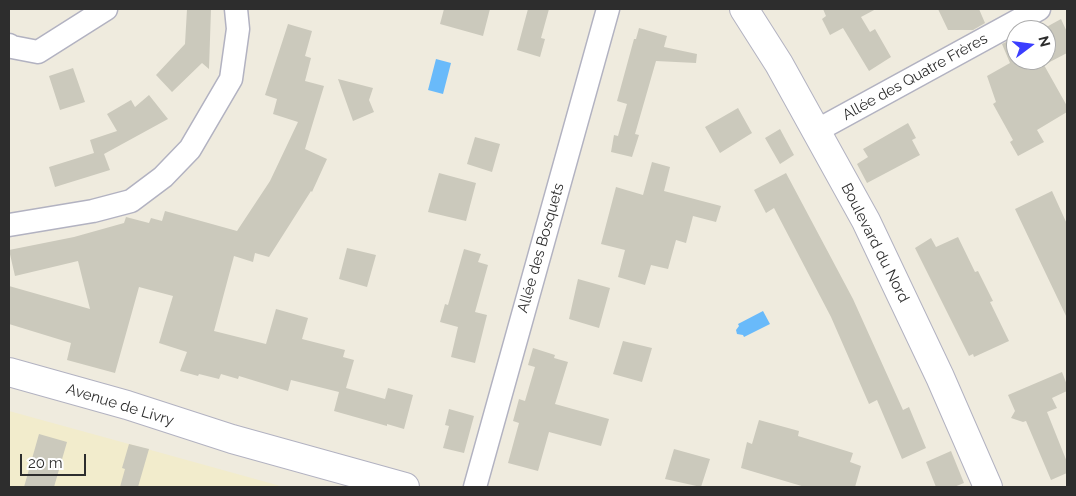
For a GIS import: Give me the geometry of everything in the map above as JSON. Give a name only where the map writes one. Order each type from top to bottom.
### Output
[{"type":"main road","name":"Boulevard du Nord","points":[[744,9],[779,64],[866,221],[940,378],[988,487]]},
{"type":"main road","name":"Avenue de Livry","points":[[9,372],[127,405],[232,439],[405,487]]},
{"type":"main road","name":"Avenue de Livry","points":[[9,386],[123,417],[232,439]]},
{"type":"street","points":[[9,45],[38,52],[106,9]]},
{"type":"street","points":[[9,225],[93,211],[131,201],[163,177],[190,149],[231,79],[238,29],[236,9]]},
{"type":"street","name":"Allée des Bosquets","points":[[474,487],[608,9]]},
{"type":"street","name":"Allée des Quatre Frères","points":[[816,131],[1039,9]]},
{"type":"shaded area","points":[[9,411],[129,444],[284,487],[9,487]]},
{"type":"water","points":[[436,59],[451,63],[443,94],[428,90]]},
{"type":"water","points":[[763,311],[770,324],[744,337],[737,334],[738,324]]},
{"type":"building","points":[[187,9],[211,9],[209,69],[202,63],[172,92],[156,75],[185,44]]},
{"type":"building","points":[[444,9],[490,9],[483,36],[440,24]]},
{"type":"building","points":[[528,9],[549,9],[541,38],[545,39],[540,57],[517,50]]},
{"type":"building","points":[[823,9],[876,9],[861,17],[870,32],[875,29],[891,57],[869,71],[843,28],[830,35],[822,19],[826,16]]},
{"type":"building","points":[[938,9],[979,9],[985,23],[973,30],[948,30]]},
{"type":"building","points":[[1061,19],[1067,32],[1067,53],[1056,59],[1056,22]]},
{"type":"building","points":[[288,24],[312,31],[305,56],[311,58],[305,81],[324,86],[305,149],[327,159],[312,192],[269,257],[255,253],[253,262],[234,256],[214,331],[266,344],[276,309],[308,318],[302,339],[345,350],[343,357],[354,360],[346,388],[385,399],[388,388],[413,395],[404,429],[334,411],[339,392],[291,380],[288,391],[239,376],[238,379],[221,374],[219,379],[180,371],[187,352],[159,343],[173,296],[139,287],[115,373],[67,360],[71,343],[9,324],[9,286],[90,309],[78,261],[15,276],[9,250],[74,237],[124,223],[126,217],[149,223],[151,218],[162,221],[165,211],[237,231],[270,181],[298,122],[273,114],[277,99],[265,95]]},
{"type":"building","points":[[639,28],[667,36],[664,47],[697,54],[696,63],[656,61],[635,134],[639,135],[632,157],[611,152],[614,135],[618,136],[627,104],[617,101],[634,39],[636,39]]},
{"type":"building","points":[[1006,42],[1006,54],[1002,44]]},
{"type":"building","points":[[1006,65],[1006,70],[1047,70],[1067,106],[1067,112],[1037,130],[1044,142],[1018,156],[1010,142],[1013,140],[993,104],[996,102],[987,76]]},
{"type":"building","points":[[73,68],[85,102],[60,110],[49,76]]},
{"type":"building","points":[[338,79],[373,88],[369,100],[374,112],[353,121]]},
{"type":"building","points":[[149,95],[168,119],[104,154],[110,170],[55,187],[49,167],[94,153],[90,140],[117,131],[107,114],[131,100],[135,107]]},
{"type":"building","points":[[738,108],[752,133],[720,153],[705,127]]},
{"type":"building","points":[[908,123],[916,138],[912,140],[920,155],[867,183],[857,164],[868,157],[863,149]]},
{"type":"building","points":[[780,129],[794,155],[780,164],[765,138]]},
{"type":"building","points":[[475,137],[500,144],[492,172],[467,164]]},
{"type":"building","points":[[652,162],[670,167],[664,191],[721,206],[716,222],[693,216],[686,243],[676,240],[668,269],[651,265],[645,285],[618,277],[625,250],[601,244],[616,187],[643,195]]},
{"type":"building","points":[[439,173],[476,183],[466,221],[428,212]]},
{"type":"building","points":[[786,173],[853,299],[903,410],[909,407],[926,448],[902,459],[877,400],[869,404],[831,317],[774,208],[766,213],[754,190]]},
{"type":"building","points":[[1052,191],[1067,224],[1067,318],[1015,209]]},
{"type":"building","points":[[958,237],[975,272],[978,271],[993,301],[990,302],[1009,341],[974,357],[973,354],[969,356],[915,248],[931,238],[936,247]]},
{"type":"building","points":[[347,248],[376,255],[367,287],[339,279]]},
{"type":"building","points":[[464,249],[481,254],[478,262],[488,265],[475,312],[487,315],[475,363],[451,357],[458,327],[440,322],[445,304],[448,305]]},
{"type":"building","points":[[578,279],[610,288],[599,328],[569,319]]},
{"type":"building","points":[[623,341],[652,348],[642,382],[613,374]]},
{"type":"building","points":[[533,348],[555,355],[554,358],[568,362],[555,404],[609,419],[601,446],[549,432],[538,471],[508,463],[519,423],[513,421],[519,399],[525,401],[535,367],[528,365]]},
{"type":"building","points":[[1062,372],[1067,385],[1067,391],[1052,398],[1057,408],[1047,412],[1067,462],[1067,473],[1051,480],[1026,421],[1023,422],[1011,418],[1015,411],[1008,395]]},
{"type":"building","points":[[449,409],[474,416],[464,453],[443,448],[449,426],[445,425]]},
{"type":"building","points":[[759,420],[799,431],[798,436],[853,453],[850,462],[861,466],[855,487],[805,487],[741,468],[747,442],[752,444]]},
{"type":"building","points":[[39,434],[67,442],[54,487],[24,487]]},
{"type":"building","points":[[129,444],[149,449],[138,487],[120,487],[125,469],[122,468]]},
{"type":"building","points":[[674,449],[710,459],[701,487],[665,479]]},
{"type":"building","points":[[951,451],[964,483],[954,487],[936,487],[926,462]]}]
